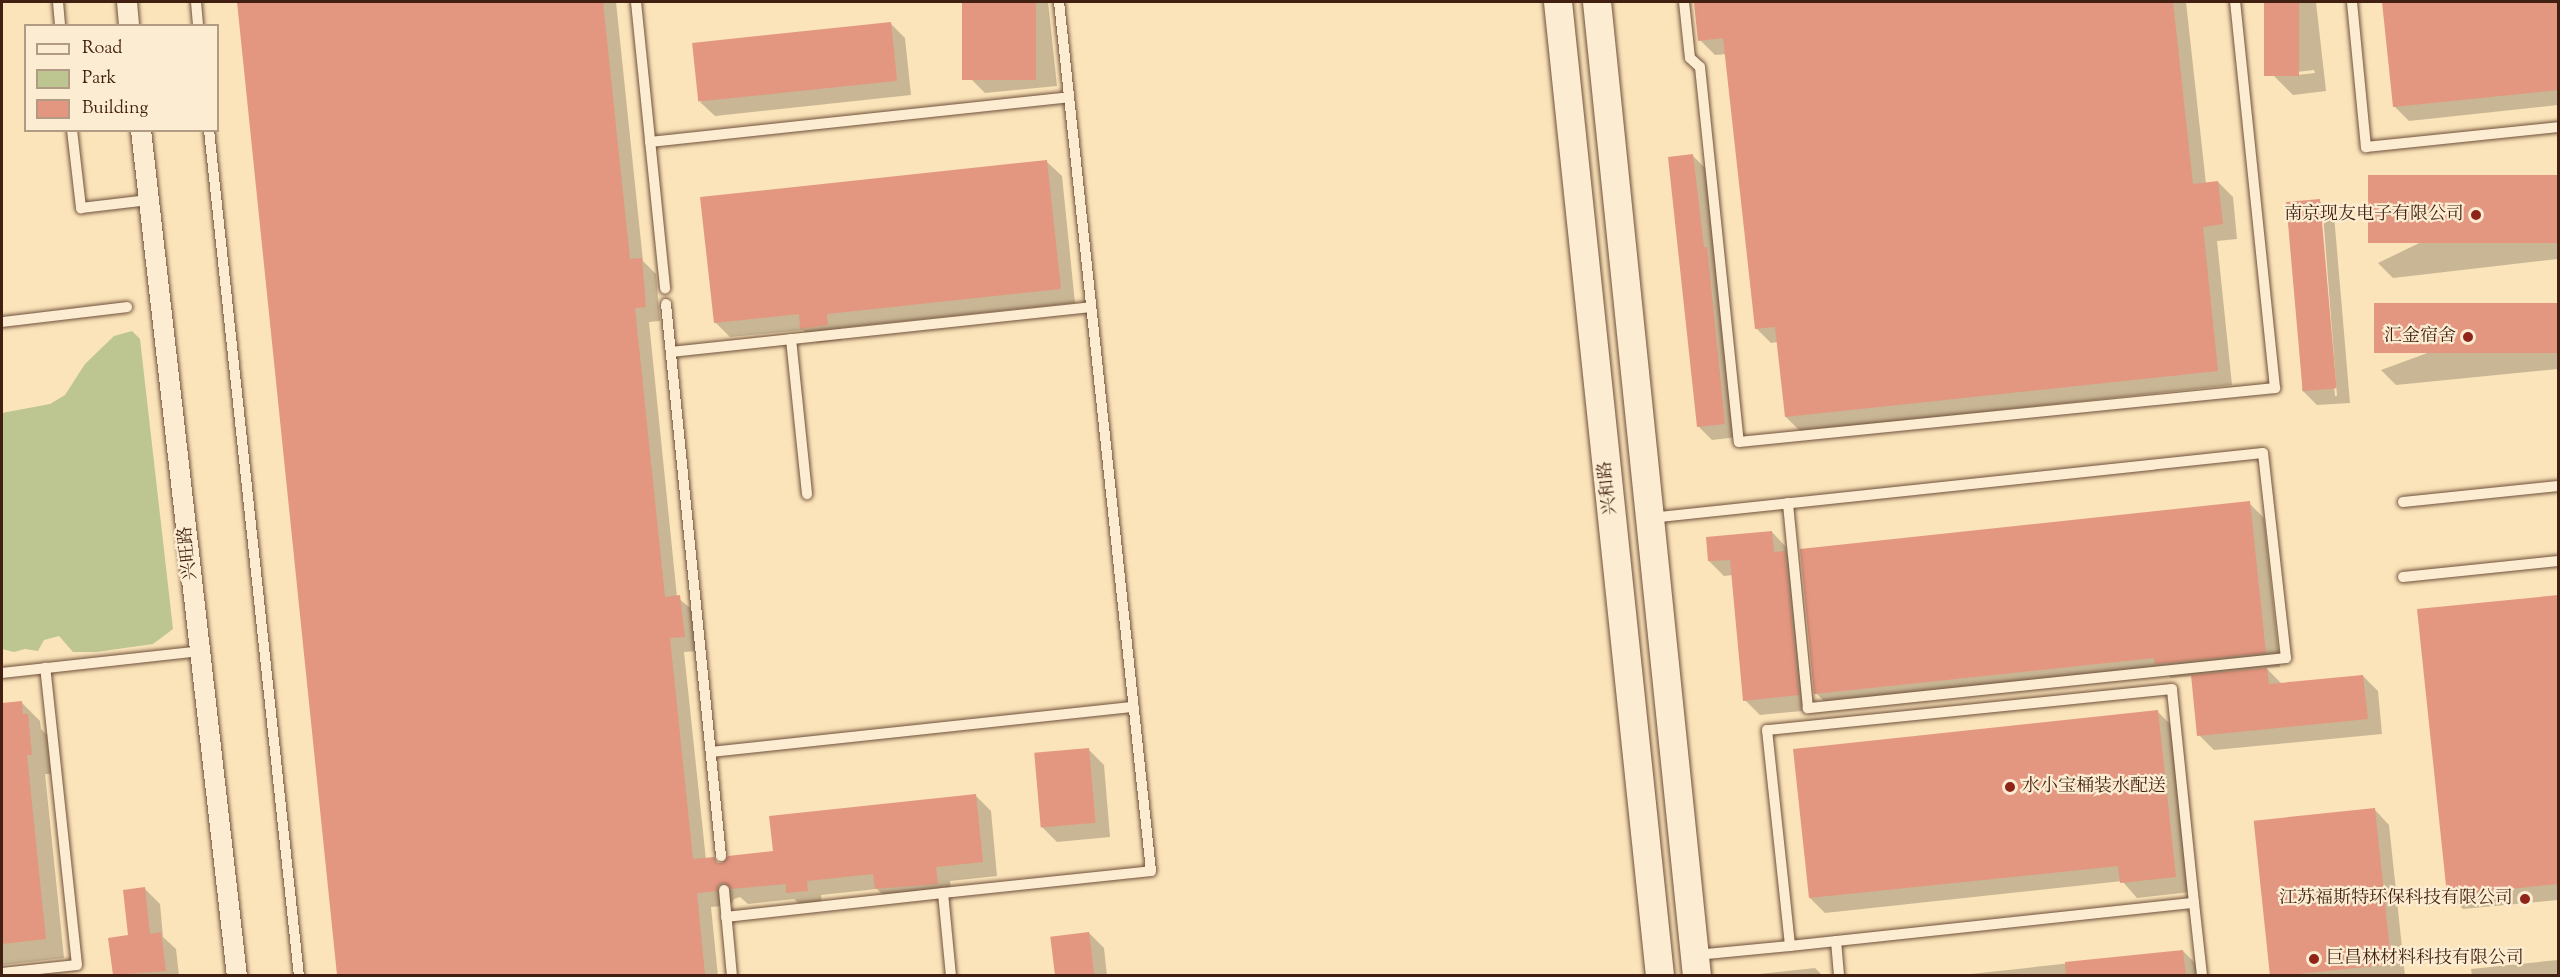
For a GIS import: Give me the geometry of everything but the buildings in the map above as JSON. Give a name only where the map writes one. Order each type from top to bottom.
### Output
[{"type":"main road","name":"兴和路","points":[[1558,2],[1660,975]]},
{"type":"main road","name":"兴和路","points":[[1597,2],[1696,965]]},
{"type":"street","points":[[126,2],[129,24]]},
{"type":"street","name":"兴旺路","points":[[141,132],[237,975]]},
{"type":"lane","points":[[58,2],[60,24]]},
{"type":"lane","points":[[196,2],[198,24]]},
{"type":"lane","points":[[636,2],[665,289]]},
{"type":"lane","points":[[726,917],[1151,871],[1059,2]]},
{"type":"lane","points":[[1684,2],[1690,58],[1700,67],[1739,442],[2275,388],[2235,2]]},
{"type":"lane","points":[[2352,2],[2366,147],[2559,128]]},
{"type":"lane","points":[[650,142],[1069,97]]},
{"type":"lane","points":[[72,132],[81,208],[149,200]]},
{"type":"lane","points":[[209,132],[299,975]]},
{"type":"lane","points":[[666,304],[721,856]]},
{"type":"lane","points":[[671,352],[1091,307]]},
{"type":"lane","points":[[2,322],[127,308]]},
{"type":"lane","points":[[790,339],[807,494]]},
{"type":"lane","points":[[1650,518],[1788,503],[2263,453],[2286,658],[1808,708],[1788,503]]},
{"type":"lane","points":[[2403,502],[2559,486]]},
{"type":"lane","points":[[2403,577],[2559,561]]},
{"type":"lane","points":[[2,673],[200,651]]},
{"type":"lane","points":[[2,973],[77,965],[45,668]]},
{"type":"lane","points":[[1790,946],[1767,730],[2172,689],[2202,975]]},
{"type":"lane","points":[[711,752],[1134,707]]},
{"type":"lane","points":[[723,890],[732,975]]},
{"type":"lane","points":[[943,893],[951,975]]},
{"type":"lane","points":[[1696,965],[1790,946],[2194,903]]},
{"type":"lane","points":[[1836,941],[1839,975]]},
{"type":"green space","points":[[132,331],[140,339],[173,629],[153,644],[96,652],[73,652],[59,636],[44,640],[38,651],[25,649],[14,652],[2,649],[2,413],[50,404],[65,395],[85,364],[114,336]]},
{"type":"place","name":"南京现友电子有限公司","points":[[2476,215]]},
{"type":"place","name":"汇金宿舍","points":[[2468,337]]},
{"type":"place","name":"水小宝桶装水配送","points":[[2010,787]]},
{"type":"place","name":"江苏福斯特环保科技有限公司","points":[[2525,899]]},
{"type":"place","name":"巨昌林材料科技有限公司","points":[[2314,959]]}]
